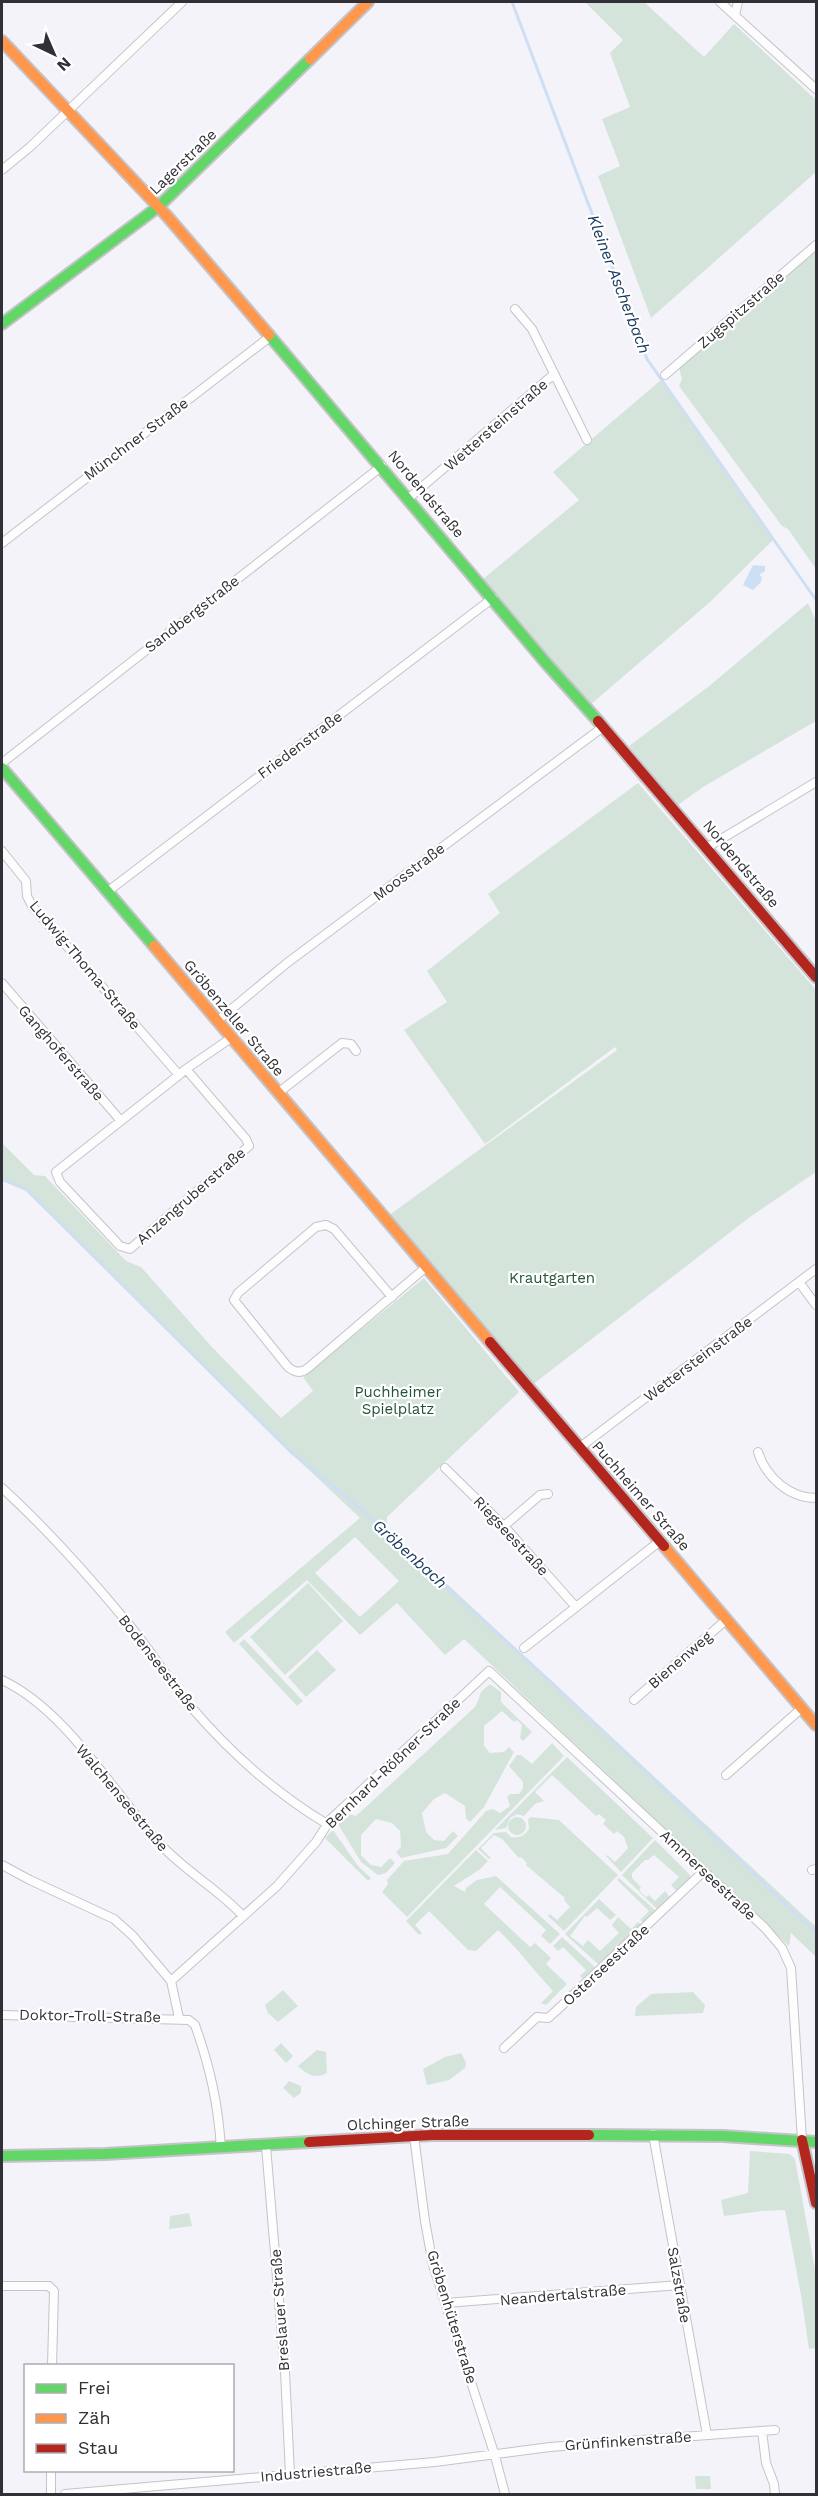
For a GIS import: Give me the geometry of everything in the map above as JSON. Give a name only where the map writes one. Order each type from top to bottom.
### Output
[{"type":"street","points":[[2,170],[30,147],[182,2]]},
{"type":"street","name":"Lagerstraße","points":[[2,324],[158,207],[368,2]]},
{"type":"street","points":[[720,2],[816,89]]},
{"type":"street","points":[[735,15],[738,2]]},
{"type":"street","name":"Nordendstraße","points":[[2,41],[158,207],[271,336],[546,663],[708,847],[816,977]]},
{"type":"street","name":"Zugspitzstraße","points":[[665,375],[816,244]]},
{"type":"street","points":[[515,309],[532,329],[587,441]]},
{"type":"street","name":"Münchner Straße","points":[[2,543],[271,336]]},
{"type":"street","name":"Wettersteinstraße","points":[[409,498],[554,374]]},
{"type":"street","name":"Sandbergstraße","points":[[2,763],[382,466]]},
{"type":"street","name":"Friedenstraße","points":[[107,892],[493,598]]},
{"type":"street","name":"Moosstraße","points":[[217,1021],[287,963],[603,727]]},
{"type":"street","name":"Gröbenzeller Straße","points":[[2,768],[442,1287]]},
{"type":"street","points":[[708,847],[816,782]]},
{"type":"street","name":"Ludwig-Thoma-Straße","points":[[2,851],[26,881],[27,896],[32,906],[183,1072]]},
{"type":"street","name":"Ganghoferstraße","points":[[2,983],[120,1121]]},
{"type":"street","name":"Anzengruberstraße","points":[[183,1072],[246,1138],[249,1146],[130,1249],[120,1246],[60,1182],[56,1172],[183,1072],[231,1038]]},
{"type":"street","points":[[278,1093],[342,1043],[351,1044],[356,1051]]},
{"type":"street","points":[[392,1297],[334,1229],[322,1225],[316,1227],[238,1293],[234,1300],[288,1367],[298,1372],[308,1368],[392,1297],[426,1268]]},
{"type":"street","name":"Wettersteinstraße","points":[[579,1448],[816,1269]]},
{"type":"street","points":[[799,1282],[816,1305]]},
{"type":"street","name":"Puchheimer Straße","points":[[442,1287],[816,1725]]},
{"type":"street","points":[[758,1452],[761,1464],[787,1491],[816,1498]]},
{"type":"street","name":"Riegseestraße","points":[[446,1468],[504,1526],[575,1606]]},
{"type":"street","name":"Bodenseestraße","points":[[2,1488],[126,1621],[192,1708],[239,1757],[286,1797],[327,1824]]},
{"type":"street","points":[[504,1526],[540,1495],[548,1494]]},
{"type":"street","points":[[524,1648],[660,1541]]},
{"type":"street","name":"Bienenweg","points":[[634,1700],[726,1620]]},
{"type":"street","name":"Bernhard-Rößner-Straße","points":[[171,1981],[300,1862],[327,1824],[489,1671]]},
{"type":"street","name":"Ammerseestraße","points":[[489,1671],[705,1871],[782,1948],[791,1968],[802,2140]]},
{"type":"street","name":"Walchenseestraße","points":[[2,1680],[35,1700],[62,1726],[162,1846],[189,1873],[213,1889],[243,1916]]},
{"type":"street","points":[[726,1775],[802,1708]]},
{"type":"street","points":[[2,1865],[114,1919],[140,1943],[171,1981],[179,2018],[189,2020],[195,2025],[202,2044],[217,2099],[221,2148]]},
{"type":"street","name":"Osterseestraße","points":[[504,2048],[537,2017],[548,2018],[556,2011],[705,1871]]},
{"type":"street","name":"Doktor-Troll-Straße","points":[[2,2015],[179,2018]]},
{"type":"street","name":"Olchinger Straße","points":[[2,2156],[66,2156],[414,2136],[652,2134],[816,2142]]},
{"type":"street","name":"Salzstraße","points":[[652,2134],[707,2435]]},
{"type":"street","name":"Gröbenhüterstraße","points":[[414,2136],[433,2265],[495,2456],[505,2494]]},
{"type":"street","points":[[802,2140],[804,2156],[814,2168],[816,2203]]},
{"type":"street","name":"Breslauer Straße","points":[[266,2146],[285,2362],[290,2474]]},
{"type":"street","name":"Neandertalstraße","points":[[446,2303],[680,2285]]},
{"type":"street","points":[[2,2286],[49,2286],[54,2291],[52,2364]]},
{"type":"street","name":"Grünfinkenstraße","points":[[495,2456],[550,2447],[775,2430]]},
{"type":"street","points":[[762,2431],[766,2463],[774,2484],[775,2494]]},
{"type":"street","name":"Industriestraße","points":[[65,2494],[495,2456]]},
{"type":"street","points":[[51,2472],[51,2494]]},
{"type":"green space","points":[[585,2],[644,2],[704,57],[734,24],[816,100],[816,172],[651,318],[598,176],[620,166],[602,119],[630,107],[610,53],[623,40]]},
{"type":"green space","points":[[816,250],[816,569],[679,386],[682,379],[679,368]]},
{"type":"green space","points":[[661,380],[773,540],[710,602],[590,705],[483,579],[579,500],[553,472]]},
{"type":"green space","points":[[808,603],[816,621],[816,721],[703,787],[678,805],[629,746],[708,687]]},
{"type":"green space","name":"Krautgarten","points":[[638,783],[816,990],[816,1172],[750,1217],[532,1385],[388,1216],[617,1050],[615,1047],[485,1144],[404,1030],[447,1002],[427,971],[500,913],[488,894]]},
{"type":"green space","name":"Puchheimer Spielplatz","points":[[2,1143],[34,1175],[45,1176],[126,1261],[141,1267],[211,1346],[281,1418],[313,1391],[303,1377],[424,1278],[519,1392],[387,1517],[387,1528],[816,1927],[816,1957],[791,1933],[789,1946],[464,1639],[445,1655],[397,1603],[360,1635],[307,1580],[234,1643],[225,1632],[360,1518],[292,1454],[26,1191],[2,1181]],"holes":[[[355,1537],[399,1581],[360,1617],[315,1573]]]},
{"type":"green space","points":[[308,1583],[343,1621],[285,1675],[250,1637]]},
{"type":"green space","points":[[244,1639],[303,1701],[297,1706],[239,1644]]},
{"type":"green space","points":[[317,1650],[336,1670],[306,1697],[288,1677]]},
{"type":"green space","points":[[490,1684],[501,1692],[501,1702],[532,1732],[523,1741],[520,1738],[522,1725],[517,1720],[514,1722],[502,1711],[484,1726],[484,1746],[490,1753],[504,1752],[509,1747],[514,1752],[484,1807],[470,1822],[466,1818],[465,1806],[445,1793],[434,1799],[422,1813],[426,1832],[434,1840],[444,1841],[453,1831],[458,1836],[446,1848],[401,1858],[396,1852],[401,1847],[400,1831],[392,1823],[376,1819],[361,1835],[361,1855],[371,1865],[381,1867],[390,1858],[395,1863],[386,1873],[378,1875],[361,1862],[338,1824],[348,1814],[356,1816],[476,1706],[481,1692]]},
{"type":"green space","points":[[552,1743],[564,1756],[407,1917],[382,1892],[388,1884],[387,1880],[404,1861],[448,1854],[486,1811],[493,1809],[500,1813],[510,1806],[507,1797],[510,1794],[519,1794],[523,1788],[523,1782],[509,1766],[517,1755],[521,1755],[532,1764]]},
{"type":"green space","points":[[567,1757],[653,1838],[621,1872],[606,1856],[615,1862],[628,1848],[624,1837],[617,1831],[614,1834],[603,1824],[606,1820],[599,1814],[596,1816],[552,1775],[535,1792],[544,1801],[535,1804],[524,1816],[517,1814],[510,1818],[506,1828],[495,1830]]},
{"type":"green space","points":[[517,1817],[523,1820],[526,1826],[523,1832],[517,1835],[511,1832],[508,1826],[511,1820]]},
{"type":"green space","points":[[531,1817],[559,1820],[618,1875],[564,1931],[548,1916],[550,1914],[557,1920],[570,1907],[564,1900],[565,1898],[526,1865],[527,1863],[521,1857],[519,1858],[502,1839],[494,1835],[481,1848],[491,1858],[489,1859],[478,1849],[494,1833],[506,1832],[511,1837],[523,1835],[529,1829],[528,1819]]},
{"type":"green space","points":[[333,1830],[358,1866],[371,1878],[368,1881],[325,1838]]},
{"type":"green space","points":[[655,1840],[690,1875],[690,1879],[677,1891],[671,1885],[679,1877],[654,1855],[645,1860],[632,1873],[632,1878],[641,1887],[639,1890],[646,1897],[649,1895],[655,1901],[665,1891],[670,1897],[658,1910],[622,1875]]},
{"type":"green space","points":[[476,1850],[488,1861],[479,1870],[454,1886],[465,1892],[466,1888],[477,1880],[496,1876],[560,1934],[550,1944],[541,1936],[546,1930],[500,1887],[484,1904],[530,1947],[535,1943],[551,1958],[546,1964],[567,1984],[546,2005],[541,2003],[553,1991],[498,1930],[476,1951],[468,1950],[429,1911],[415,1925],[422,1933],[419,1935],[406,1921]]},
{"type":"green space","points":[[619,1878],[656,1911],[644,1923],[640,1920],[649,1911],[617,1880]]},
{"type":"green space","points":[[599,1899],[616,1915],[610,1920],[597,1908],[587,1917],[585,1916],[570,1936],[583,1946],[588,1940],[600,1951],[619,1933],[612,1925],[618,1917],[631,1929],[638,1922],[642,1925],[599,1965],[565,1934]]},
{"type":"green space","points":[[562,1937],[596,1968],[584,1980],[580,1976],[586,1970],[563,1947],[558,1951],[553,1946]]},
{"type":"green space","points":[[283,1990],[298,2006],[278,2022],[268,2013],[265,2005]]},
{"type":"green space","points":[[693,1992],[705,2005],[703,2013],[635,2016],[636,2007],[651,1994]]},
{"type":"green space","points":[[281,2043],[293,2056],[286,2063],[274,2050]]},
{"type":"green space","points":[[317,2050],[326,2052],[327,2073],[315,2076],[308,2074],[298,2066]]},
{"type":"green space","points":[[461,2053],[466,2062],[465,2068],[449,2080],[427,2085],[423,2069],[445,2057]]},
{"type":"green space","points":[[289,2081],[301,2086],[301,2093],[294,2098],[283,2088]]},
{"type":"green space","points":[[750,2151],[790,2154],[795,2159],[816,2275],[816,2348],[809,2349],[785,2210],[724,2216],[721,2200],[748,2193]]},
{"type":"green space","points":[[189,2213],[192,2226],[169,2229],[170,2216]]},
{"type":"green space","points":[[695,2476],[710,2476],[711,2489],[696,2489]]},
{"type":"water","points":[[753,565],[765,566],[765,571],[759,575],[762,577],[761,582],[753,590],[743,585]]},
{"type":"waterway","name":"Kleiner Ascherbach","points":[[512,2],[647,359],[816,600]]},
{"type":"waterway","name":"Gröbenbach","points":[[2,1179],[26,1189],[292,1453],[361,1509],[552,1683],[816,1933]]},
{"type":"traffic: fast","points":[[2,324],[158,207],[310,59]]},
{"type":"traffic: fast","points":[[269,335],[546,663],[598,721]]},
{"type":"traffic: fast","points":[[2,768],[154,946]]},
{"type":"traffic: fast","points":[[589,2135],[723,2136],[816,2142]]},
{"type":"traffic: fast","points":[[2,2156],[105,2154],[309,2142]]},
{"type":"traffic: slow","points":[[310,59],[368,2]]},
{"type":"traffic: slow","points":[[2,41],[167,216],[269,335]]},
{"type":"traffic: slow","points":[[154,946],[490,1342]]},
{"type":"traffic: slow","points":[[664,1546],[816,1725]]},
{"type":"traffic: jam","points":[[598,721],[816,977]]},
{"type":"traffic: jam","points":[[490,1342],[664,1546]]},
{"type":"traffic: jam","points":[[309,2142],[432,2135],[589,2135]]},
{"type":"traffic: jam","points":[[802,2140],[816,2203]]}]
